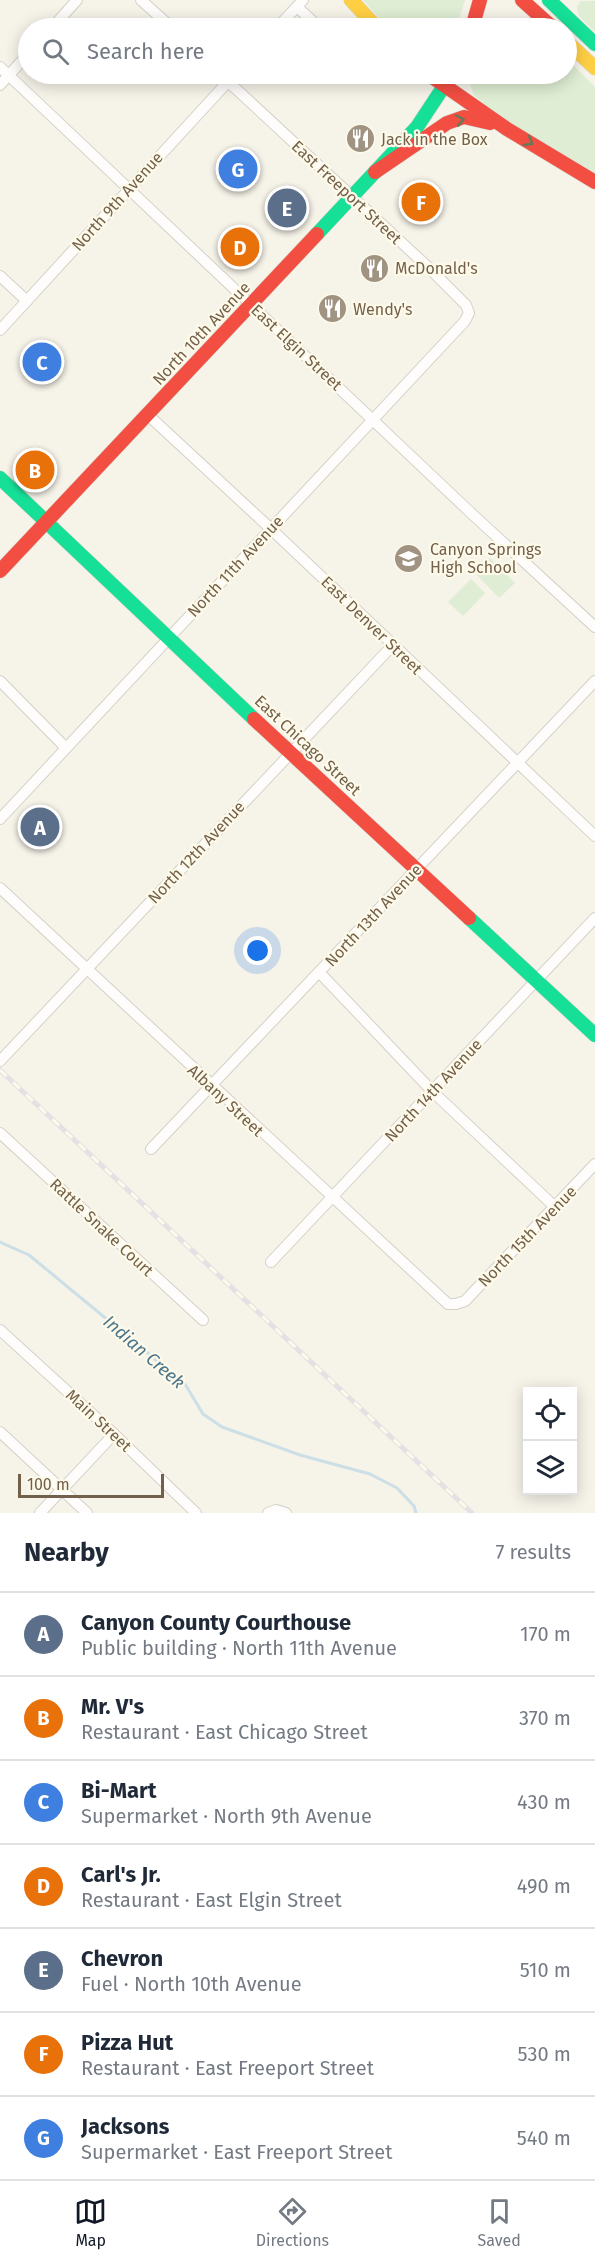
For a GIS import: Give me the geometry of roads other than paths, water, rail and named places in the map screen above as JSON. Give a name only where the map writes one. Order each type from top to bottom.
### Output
[{"type":"main road","points":[[351,0],[368,18]]},
{"type":"main road","points":[[475,18],[480,0]]},
{"type":"main road","points":[[522,0],[542,18]]},
{"type":"main road","points":[[549,0],[568,18]]},
{"type":"main road","points":[[577,27],[595,44]]},
{"type":"main road","points":[[577,51],[595,68]]},
{"type":"main road","points":[[441,84],[507,129],[595,182]]},
{"type":"main road","name":"North 10th Avenue","points":[[0,571],[417,128],[447,84]]},
{"type":"main road","points":[[375,172],[455,119],[473,117],[507,129]]},
{"type":"main road","name":"East Chicago Street","points":[[0,478],[168,639],[595,1035]]},
{"type":"street","points":[[61,18],[77,0]]},
{"type":"street","points":[[141,0],[161,18]]},
{"type":"street","points":[[287,18],[300,4],[312,18]]},
{"type":"street","points":[[0,86],[18,65]]},
{"type":"street","name":"East Elgin Street","points":[[0,67],[18,84]]},
{"type":"street","name":"East Elgin Street","points":[[18,84],[471,513],[595,627]]},
{"type":"street","name":"North 9th Avenue","points":[[0,330],[221,84]]},
{"type":"street","name":"East Freeport Street","points":[[236,84],[454,292],[470,313]]},
{"type":"street","points":[[0,276],[27,301]]},
{"type":"street","name":"North 11th Avenue","points":[[0,819],[470,313]]},
{"type":"street","name":"East Denver Street","points":[[147,414],[595,836]]},
{"type":"street","name":"North 12th Avenue","points":[[0,1061],[393,645]]},
{"type":"street","points":[[0,681],[66,748]]},
{"type":"street","name":"North 13th Avenue","points":[[151,1149],[595,681]]},
{"type":"street","name":"Albany Street","points":[[0,888],[448,1304],[456,1304]]},
{"type":"street","name":"North 14th Avenue","points":[[271,1262],[595,918]]},
{"type":"street","points":[[319,972],[433,1092],[555,1207]]},
{"type":"street","name":"Rattle Snake Court","points":[[0,1133],[203,1320]]},
{"type":"street","name":"North 15th Avenue","points":[[456,1304],[465,1301],[595,1164]]},
{"type":"street","name":"Main Street","points":[[0,1330],[196,1513]]},
{"type":"street","points":[[0,1432],[87,1513]]},
{"type":"street","points":[[40,1513],[114,1434]]},
{"type":"street","points":[[268,1513],[276,1510],[286,1513]]},
{"type":"waterway","name":"Indian Creek","points":[[0,1242],[29,1255],[185,1384],[203,1414],[222,1427],[300,1455],[370,1474],[397,1488],[414,1506],[416,1513]]},
{"type":"railway","points":[[0,1070],[472,1513]]},
{"type":"place","name":"Jack in the Box","points":[[360,139]]},
{"type":"place","name":"Jacksons","points":[[238,169]]},
{"type":"place","name":"Pizza Hut","points":[[421,202]]},
{"type":"place","name":"Chevron","points":[[287,208]]},
{"type":"place","name":"Carl's Jr.","points":[[240,247]]},
{"type":"place","name":"McDonald's","points":[[374,268]]},
{"type":"place","name":"Wendy's","points":[[332,309]]},
{"type":"place","name":"Bi-Mart","points":[[42,362]]},
{"type":"place","name":"Mr. V's","points":[[35,470]]},
{"type":"place","name":"Canyon Springs High School","points":[[409,558]]},
{"type":"place","name":"Canyon County Courthouse","points":[[40,827]]}]
